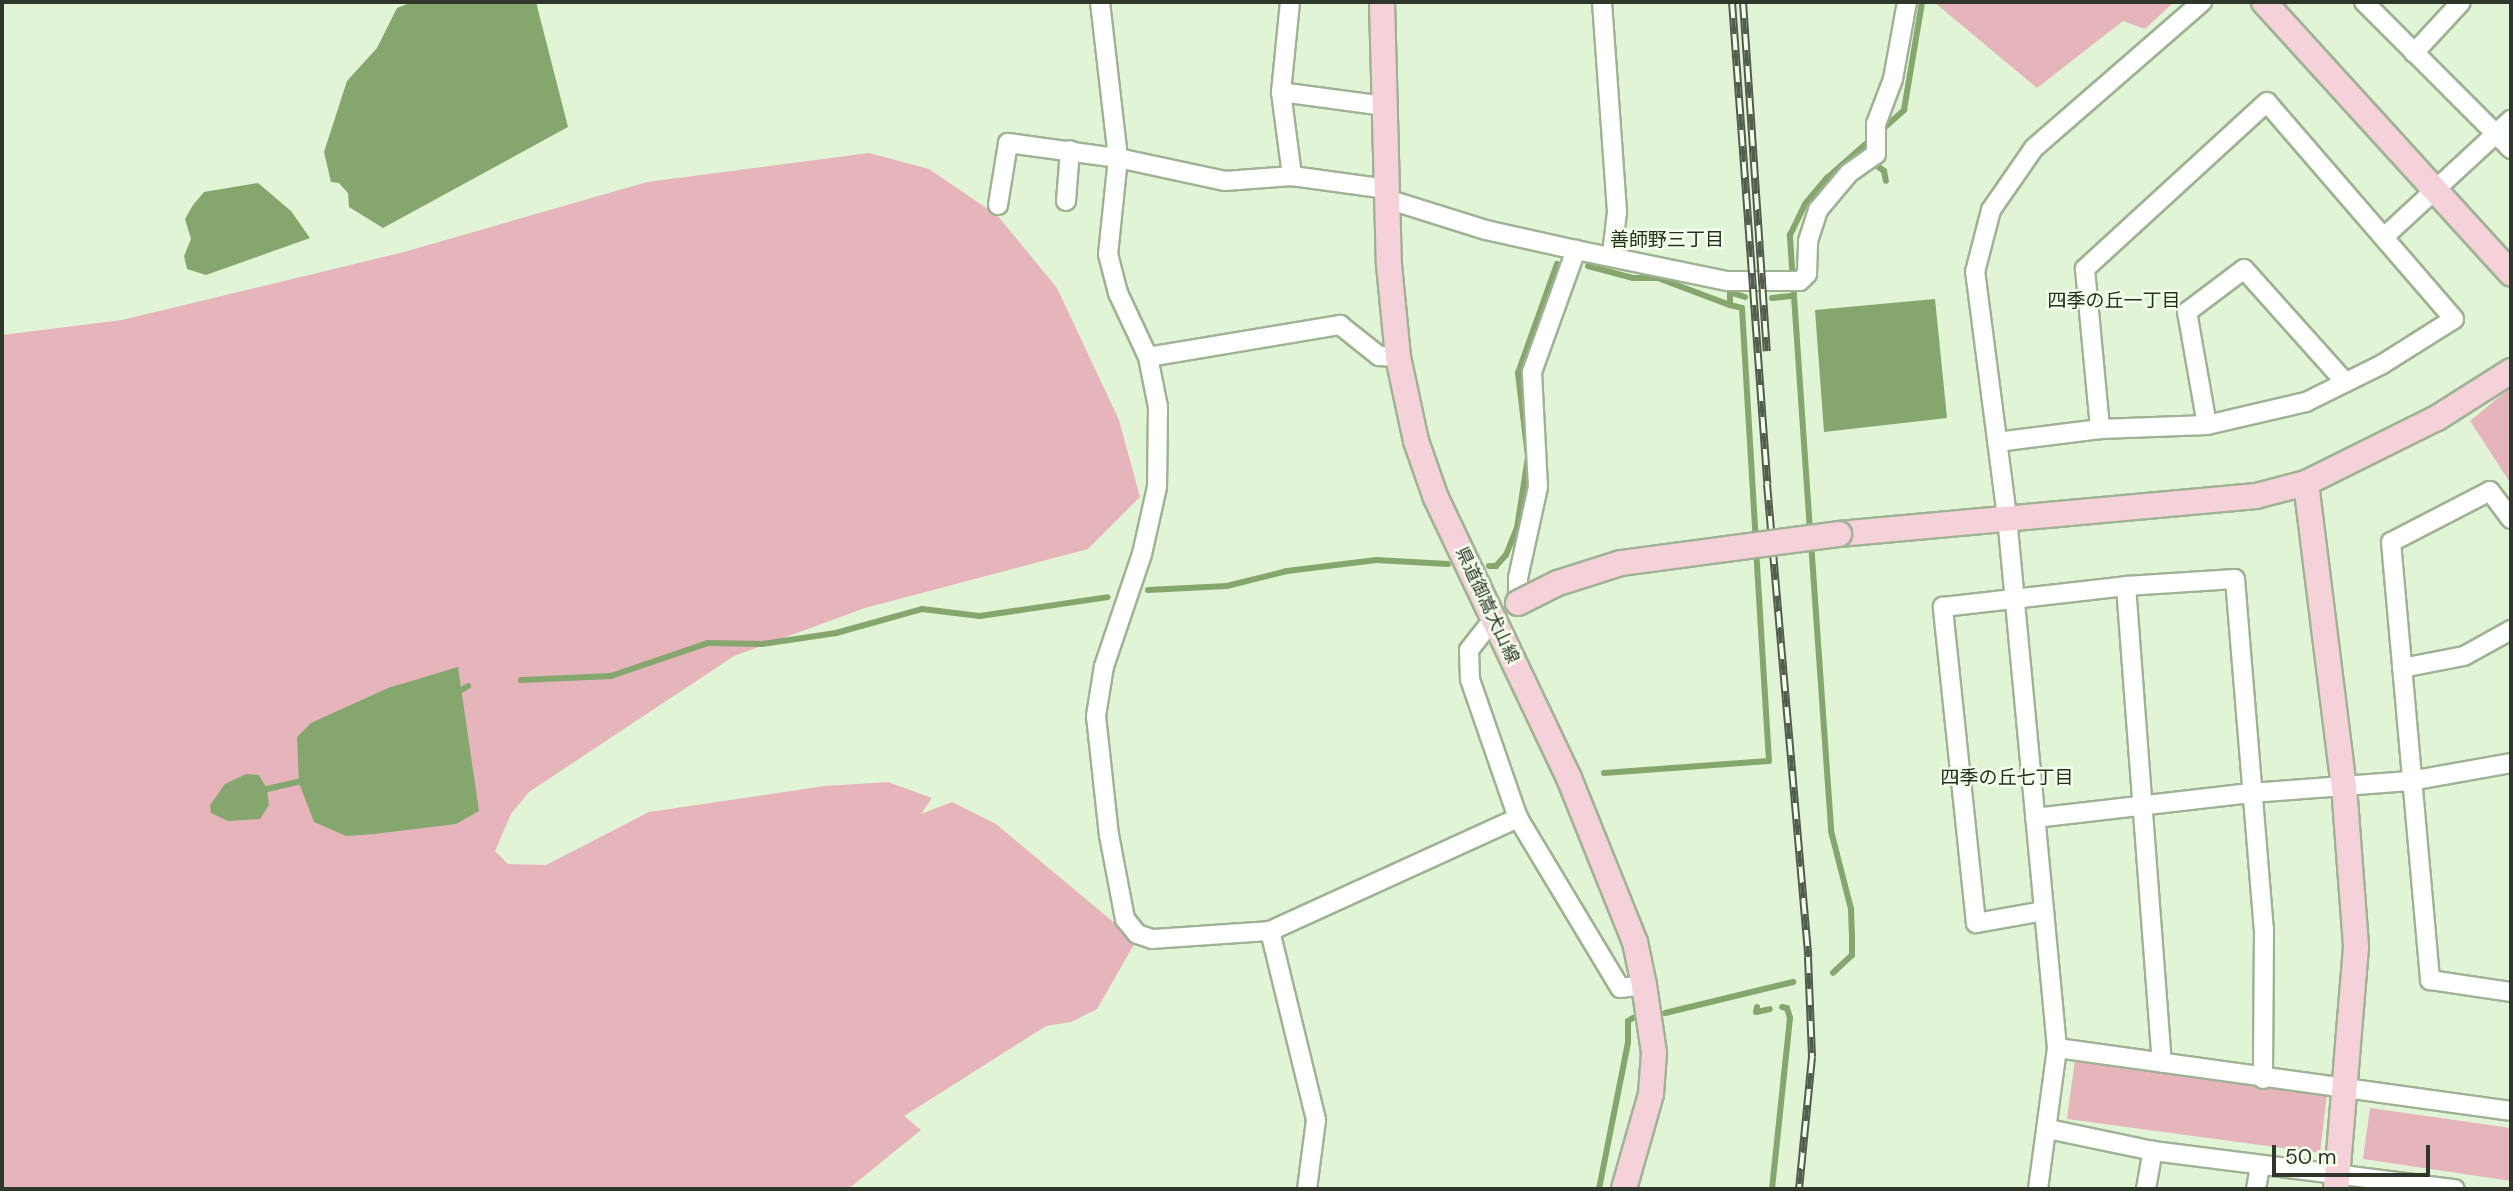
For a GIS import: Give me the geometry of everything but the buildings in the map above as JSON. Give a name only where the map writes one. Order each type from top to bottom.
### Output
[{"type":"street","points":[[1100,2],[1118,158],[1108,254],[1118,293],[1148,357],[1158,407],[1157,487],[1142,554],[1104,666],[1096,716],[1109,835],[1125,919],[1137,934],[1152,939],[1270,931],[1518,818]]},
{"type":"street","points":[[1290,2],[1281,92],[1292,176]]},
{"type":"street","name":"県道御嵩犬山線","points":[[1382,2],[1387,194],[1398,357],[1416,441],[1436,498],[1569,778],[1635,942],[1644,985],[1654,1053],[1651,1094],[1624,1189]]},
{"type":"street","points":[[1602,2],[1617,212],[1612,254]]},
{"type":"street","points":[[998,205],[1008,143],[1118,158],[1225,181],[1292,176],[1387,194],[1486,230],[1576,250],[1612,254],[1727,281],[1800,281],[1807,274],[1808,240],[1818,210],[1849,173],[1876,154],[1876,124],[1893,79],[1907,2]]},
{"type":"street","points":[[2038,1189],[2057,1048],[2007,517],[1975,272],[1991,210],[2035,148],[2202,2]]},
{"type":"street","points":[[2264,2],[2511,273]]},
{"type":"street","points":[[2364,2],[2511,149]]},
{"type":"street","points":[[2414,53],[2461,2]]},
{"type":"street","points":[[1281,92],[1385,106]]},
{"type":"street","points":[[1997,442],[2100,429],[2207,425],[2306,402],[2454,318],[2267,102],[2085,269],[2100,429]]},
{"type":"street","points":[[2384,237],[2498,135],[2511,120]]},
{"type":"street","points":[[1066,201],[1070,150]]},
{"type":"street","points":[[1518,603],[1518,578],[1538,487],[1532,372],[1576,250]]},
{"type":"street","points":[[2207,425],[2187,312],[2244,269],[2345,382]]},
{"type":"street","points":[[1148,357],[1340,325],[1379,356],[1398,357]]},
{"type":"street","points":[[1644,985],[1620,988],[1518,818],[1470,680],[1469,650],[1494,618],[1558,583],[1621,563],[1839,534],[2256,496],[2306,483],[2425,425],[2484,393],[2511,371]]},
{"type":"street","points":[[2306,483],[2344,786],[2356,947],[2337,1182]]},
{"type":"street","points":[[2511,519],[2490,491],[2391,542],[2410,781],[2430,980],[2511,992]]},
{"type":"street","points":[[2044,911],[1976,923],[1943,607],[2126,586],[2235,579],[2264,929],[2263,1079]]},
{"type":"street","points":[[2126,586],[2146,804],[2162,1063]]},
{"type":"street","points":[[2403,668],[2464,656],[2511,630]]},
{"type":"street","points":[[2035,818],[2251,793],[2410,781],[2511,763]]},
{"type":"street","points":[[1270,931],[1316,1120],[1307,1189]]},
{"type":"street","points":[[2057,1048],[2346,1091],[2511,1111]]},
{"type":"street","points":[[2048,1129],[2154,1151],[2260,1166],[2337,1182],[2455,1189]]},
{"type":"street","points":[[2146,1189],[2154,1151]]},
{"type":"street","points":[[2256,1189],[2260,1166]]},
{"type":"shaded area","points":[[412,2],[536,2],[568,127],[383,228],[349,207],[348,193],[339,183],[331,182],[324,152],[347,81],[377,48],[397,8]]},
{"type":"shaded area","points":[[1934,2],[2174,2],[2145,29],[2123,21],[2037,88]]},
{"type":"shaded area","points":[[869,153],[929,169],[998,216],[1057,288],[1119,420],[1140,497],[1088,549],[865,608],[734,656],[529,792],[511,814],[495,851],[508,864],[546,865],[649,812],[825,786],[888,782],[932,798],[921,814],[952,802],[996,824],[1136,941],[1097,1009],[1071,1022],[1046,1026],[904,1116],[921,1130],[852,1186],[841,1189],[2,1189],[2,335],[122,320],[404,252],[647,182]]},
{"type":"shaded area","points":[[258,183],[291,211],[310,238],[206,275],[187,269],[184,256],[191,239],[185,219],[193,205],[204,192]]},
{"type":"shaded area","points":[[1935,299],[1947,418],[1824,432],[1815,310]]},
{"type":"shaded area","points":[[2511,387],[2511,484],[2470,421]]},
{"type":"shaded area","points":[[458,667],[479,811],[456,824],[346,836],[314,822],[299,783],[297,737],[311,723],[388,688]]},
{"type":"shaded area","points":[[246,774],[259,775],[267,789],[269,805],[260,819],[228,821],[211,813],[210,805],[225,784]]},
{"type":"shaded area","points":[[2075,1060],[2327,1094],[2320,1153],[2067,1119]]},
{"type":"shaded area","points":[[2370,1108],[2511,1128],[2511,1181],[2363,1159]]},
{"type":"waterway","points":[[1810,531],[1790,235],[1805,204],[1827,178],[1904,110],[1922,2]]},
{"type":"waterway","points":[[1876,165],[1884,171],[1886,181]]},
{"type":"waterway","points":[[1489,566],[1496,566],[1506,555],[1517,528],[1528,457],[1518,373],[1557,264]]},
{"type":"waterway","points":[[1588,266],[1633,278],[1658,278],[1730,305]]},
{"type":"waterway","points":[[1745,297],[1730,292],[1730,305],[1742,308],[1756,541]]},
{"type":"waterway","points":[[1772,298],[1791,296]]},
{"type":"waterway","points":[[1811,542],[1831,831],[1851,909],[1852,955],[1833,973]]},
{"type":"waterway","points":[[1604,773],[1769,761],[1756,551]]},
{"type":"waterway","points":[[1148,590],[1227,586],[1287,571],[1376,560],[1448,564]]},
{"type":"waterway","points":[[521,680],[611,676],[708,643],[762,644],[836,633],[922,609],[980,616],[1108,597]]},
{"type":"waterway","points":[[456,693],[468,686]]},
{"type":"waterway","points":[[267,789],[306,780]]},
{"type":"waterway","points":[[1665,1013],[1793,982]]},
{"type":"waterway","points":[[1757,1007],[1756,1012],[1770,1009]]},
{"type":"waterway","points":[[1772,1189],[1790,1018],[1787,1008],[1782,1007]]},
{"type":"waterway","points":[[1599,1189],[1628,1042],[1628,1021],[1633,1018]]},
{"type":"railway","points":[[1732,2],[1767,484],[1808,957],[1812,1057],[1799,1189]]},
{"type":"railway","points":[[1743,2],[1767,351]]},
{"type":"district","name":"善師野三丁目","points":[[1667,240]]},
{"type":"district","name":"四季の丘一丁目","points":[[2114,301]]},
{"type":"district","name":"四季の丘七丁目","points":[[2007,778]]}]
